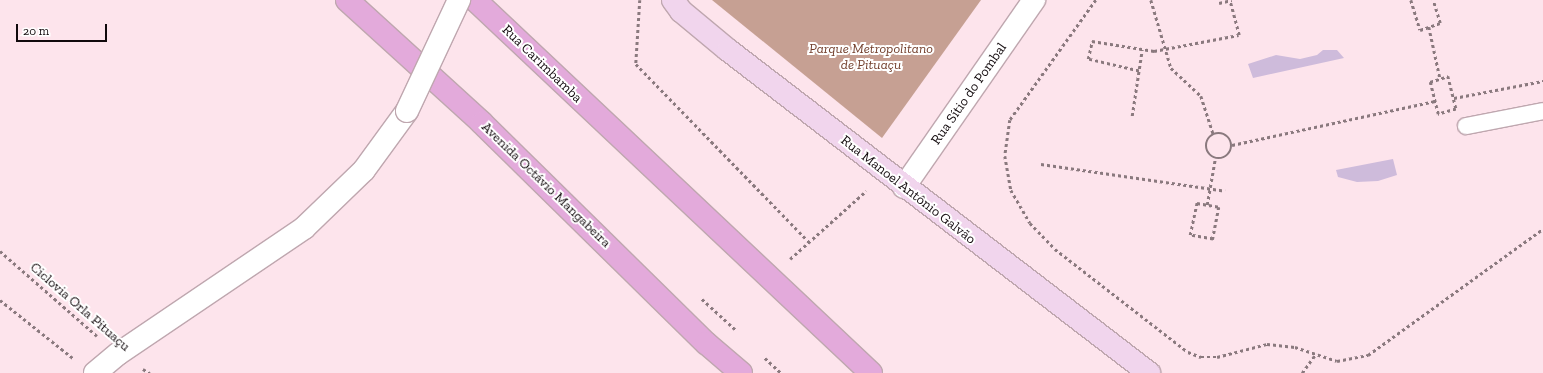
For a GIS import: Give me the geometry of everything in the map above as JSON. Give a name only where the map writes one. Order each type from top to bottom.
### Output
[{"type":"main road","name":"Avenida Octávio Mangabeira","points":[[348,0],[482,123],[706,343],[741,373]]},
{"type":"main road","name":"Rua Carimbamba","points":[[475,0],[769,278]]},
{"type":"main road","points":[[769,278],[871,373]]},
{"type":"street","points":[[87,368],[118,354],[304,228],[364,170],[407,111],[459,0]]},
{"type":"street","name":"Rua Manoel Antônio Galvão","points":[[673,0],[681,11],[728,50],[904,187],[1149,373]]},
{"type":"street","name":"Rua Sítio do Pombal","points":[[904,187],[1034,0]]},
{"type":"lane","points":[[1466,126],[1543,111]]},
{"type":"path","points":[[640,0],[636,64],[809,242]]},
{"type":"path","points":[[1096,0],[1010,120],[1005,156],[1010,183],[1030,223],[1055,249],[1188,352],[1201,357],[1217,357],[1267,344],[1295,347],[1337,361],[1368,355],[1543,229]]},
{"type":"path","points":[[1152,0],[1166,51],[1176,74],[1201,96],[1213,134],[1206,147],[1207,152],[1215,158],[1225,158],[1232,145],[1435,101]]},
{"type":"path","points":[[1139,71],[1088,59],[1092,41],[1142,50],[1166,51],[1239,35],[1231,0],[1219,3]]},
{"type":"path","points":[[1411,0],[1420,30],[1440,24],[1433,0]]},
{"type":"path","points":[[1429,27],[1440,78]]},
{"type":"path","points":[[1132,116],[1142,50]]},
{"type":"path","points":[[1438,114],[1430,82],[1440,78],[1448,76],[1456,108]]},
{"type":"path","points":[[1454,98],[1542,81],[1543,86]]},
{"type":"path","points":[[1213,134],[1228,136],[1232,145]]},
{"type":"path","points":[[1207,205],[1215,158]]},
{"type":"path","points":[[1041,164],[1224,191]]},
{"type":"path","points":[[769,278],[886,173]]},
{"type":"path","points":[[1197,203],[1207,205],[1219,207],[1213,239],[1190,235],[1197,203]]},
{"type":"path","name":"Ciclovia Orla Pituaçu","points":[[0,251],[118,354],[150,373]]},
{"type":"path","points":[[0,300],[87,368]]},
{"type":"path","points":[[1302,373],[1316,354]]},
{"type":"green space","name":"Parque Metropolitano de Pituaçu","points":[[712,0],[981,0],[882,138]]},
{"type":"shaded area","points":[[1323,50],[1337,50],[1344,58],[1253,78],[1248,64],[1276,55],[1300,59],[1317,55]]},
{"type":"shaded area","points":[[1393,159],[1397,175],[1378,181],[1357,182],[1338,177],[1336,170]]}]
